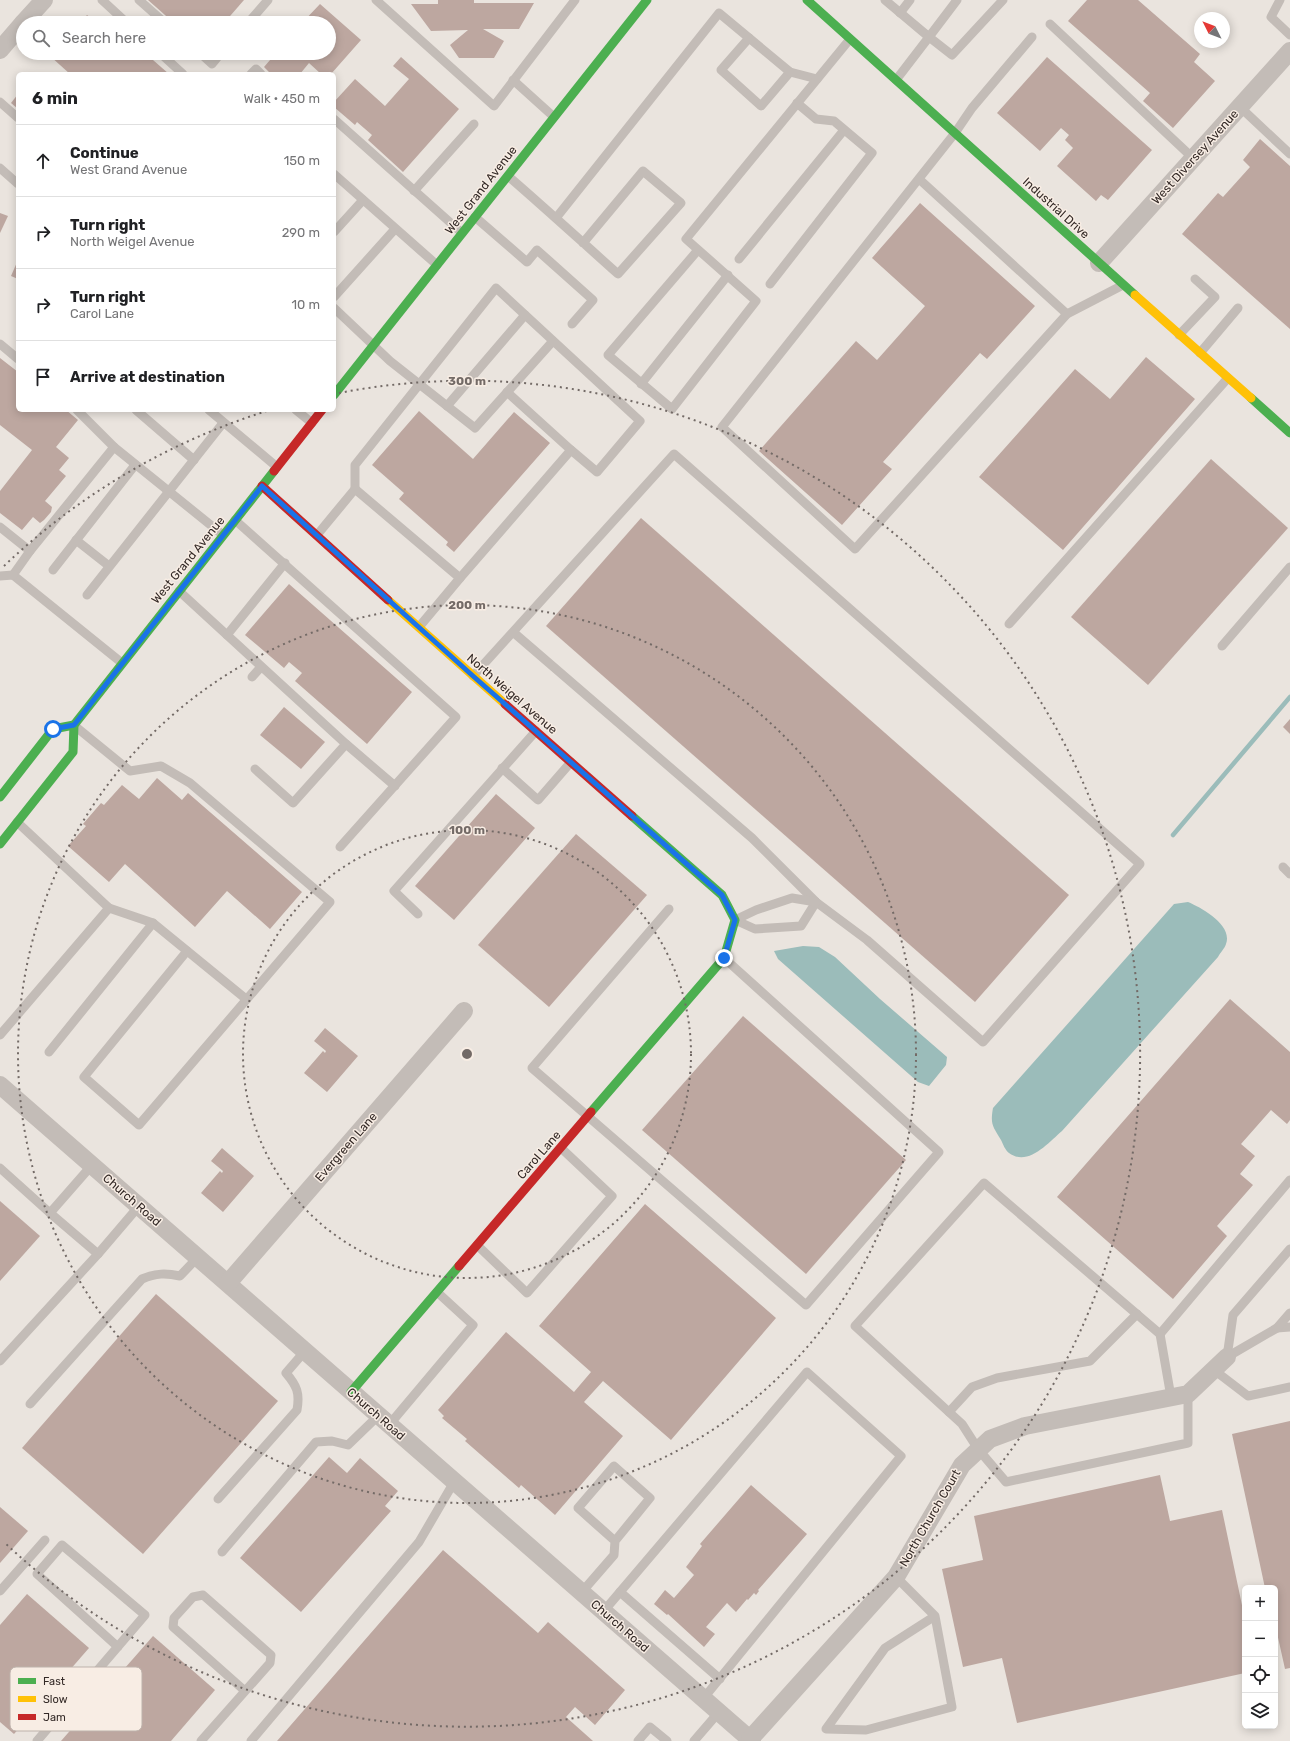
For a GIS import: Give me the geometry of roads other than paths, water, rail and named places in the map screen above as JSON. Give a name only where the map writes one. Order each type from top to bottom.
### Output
[{"type":"street","points":[[29,16],[44,0]]},
{"type":"street","name":"Industrial Drive","points":[[807,0],[1228,378],[1289,428]]},
{"type":"street","name":"West Grand Avenue","points":[[336,392],[644,4]]},
{"type":"street","points":[[0,50],[16,31]]},
{"type":"street","name":"West Diversey Avenue","points":[[1099,263],[1290,52]]},
{"type":"street","name":"West Grand Avenue","points":[[74,725],[320,412]]},
{"type":"street","name":"North Weigel Avenue","points":[[262,486],[473,676],[722,895],[734,923]]},
{"type":"street","points":[[0,796],[53,729],[74,725],[73,752],[0,844]]},
{"type":"street","name":"Carol Lane","points":[[351,1392],[724,958],[734,923]]},
{"type":"street","name":"Evergreen Lane","points":[[228,1283],[464,1011]]},
{"type":"street","name":"Church Road","points":[[0,1085],[751,1740]]},
{"type":"street","name":"North Church Court","points":[[751,1740],[896,1577],[962,1465],[990,1439],[1025,1426],[1188,1394],[1227,1356]]},
{"type":"lane","points":[[102,0],[119,16]]},
{"type":"lane","points":[[139,0],[157,16]]},
{"type":"lane","points":[[254,16],[268,0]]},
{"type":"lane","points":[[376,0],[494,106],[575,0]]},
{"type":"lane","points":[[632,0],[644,4]]},
{"type":"lane","points":[[885,0],[952,55],[1003,0]]},
{"type":"lane","points":[[900,13],[910,0]]},
{"type":"lane","points":[[896,80],[957,0]]},
{"type":"lane","points":[[1280,0],[1271,17],[1290,35]]},
{"type":"lane","points":[[556,218],[719,13],[790,72],[817,79]]},
{"type":"lane","points":[[1050,24],[1194,159]]},
{"type":"lane","points":[[1032,37],[972,108],[955,133],[722,427],[855,549],[1067,314],[1124,285]]},
{"type":"lane","points":[[749,38],[722,70],[762,106],[790,72]]},
{"type":"lane","points":[[698,250],[608,355],[672,409],[756,301],[686,239],[850,39]]},
{"type":"lane","points":[[168,60],[181,72]]},
{"type":"lane","points":[[208,60],[212,64],[216,60]]},
{"type":"lane","points":[[513,80],[554,117]]},
{"type":"lane","points":[[0,102],[16,116]]},
{"type":"lane","points":[[770,284],[872,153],[834,121],[816,119],[797,103]]},
{"type":"lane","points":[[1240,107],[1290,154]]},
{"type":"lane","points":[[336,121],[462,233]]},
{"type":"lane","points":[[414,191],[474,124]]},
{"type":"lane","points":[[739,259],[844,130]]},
{"type":"lane","points":[[0,168],[16,182]]},
{"type":"lane","points":[[508,175],[583,243],[618,274],[681,203],[643,171],[583,243]]},
{"type":"lane","points":[[336,176],[437,265]]},
{"type":"lane","points":[[918,179],[1067,314]]},
{"type":"lane","points":[[336,230],[363,200]]},
{"type":"lane","points":[[475,217],[527,262],[537,250],[593,300],[572,324]]},
{"type":"lane","points":[[336,295],[395,229]]},
{"type":"lane","points":[[641,384],[728,275]]},
{"type":"lane","points":[[1180,335],[1216,297],[1196,279]]},
{"type":"lane","points":[[317,534],[355,489],[355,465],[496,288],[640,421],[597,472],[507,392]]},
{"type":"lane","points":[[1200,353],[1238,308]]},
{"type":"lane","points":[[336,310],[420,385],[475,428],[553,341]]},
{"type":"lane","points":[[447,406],[525,315]]},
{"type":"lane","points":[[0,344],[16,358]]},
{"type":"lane","points":[[1009,624],[1228,378]]},
{"type":"lane","points":[[79,412],[114,447],[223,535]]},
{"type":"lane","points":[[138,412],[194,460]]},
{"type":"lane","points":[[211,412],[277,467]]},
{"type":"lane","points":[[298,412],[312,423]]},
{"type":"lane","points":[[87,594],[224,423]]},
{"type":"lane","points":[[13,575],[114,447]]},
{"type":"lane","points":[[419,627],[571,450]]},
{"type":"lane","points":[[473,676],[674,454],[1140,864],[983,1042],[867,940],[816,902],[752,838],[513,632]]},
{"type":"lane","points":[[53,570],[136,465]]},
{"type":"lane","points":[[355,489],[460,578]]},
{"type":"lane","points":[[235,520],[456,717],[340,847]]},
{"type":"lane","points":[[0,527],[30,552]]},
{"type":"lane","points":[[76,540],[109,566]]},
{"type":"lane","points":[[227,635],[285,564]]},
{"type":"lane","points":[[1222,646],[1290,566]]},
{"type":"lane","points":[[0,576],[13,575],[122,663]]},
{"type":"lane","points":[[178,591],[346,744],[395,786]]},
{"type":"lane","points":[[252,677],[261,667]]},
{"type":"lane","points":[[74,725],[130,771],[161,766],[190,783],[330,902],[139,1125],[84,1077],[187,951]]},
{"type":"lane","points":[[418,914],[394,891],[536,731]]},
{"type":"lane","points":[[255,769],[293,803],[346,744]]},
{"type":"lane","points":[[502,768],[538,800],[571,762]]},
{"type":"lane","points":[[17,822],[109,908],[153,923],[246,999]]},
{"type":"lane","points":[[1283,867],[1290,874]]},
{"type":"lane","points":[[734,923],[756,910],[792,898],[816,902]]},
{"type":"lane","points":[[734,923],[755,929],[801,926],[816,902]]},
{"type":"lane","points":[[0,1035],[109,908]]},
{"type":"lane","points":[[669,909],[532,1068],[587,1117],[806,1304],[939,1152],[724,958]]},
{"type":"lane","points":[[49,1052],[153,923]]},
{"type":"lane","points":[[478,1245],[527,1292],[612,1196],[561,1148]]},
{"type":"lane","points":[[50,1213],[92,1165]]},
{"type":"lane","points":[[0,1168],[98,1254]]},
{"type":"lane","points":[[1160,1334],[1290,1180]]},
{"type":"lane","points":[[1171,1398],[1160,1334],[984,1183],[856,1326],[962,1424],[978,1450],[1006,1482],[1188,1443],[1188,1394]]},
{"type":"lane","points":[[0,1362],[98,1254],[139,1206]]},
{"type":"lane","points":[[1227,1356],[1233,1316],[1290,1249]]},
{"type":"lane","points":[[30,1404],[142,1279],[151,1275],[163,1273],[180,1276],[198,1257]]},
{"type":"lane","points":[[222,1552],[316,1442],[332,1441],[348,1445],[384,1421],[473,1325],[437,1292]]},
{"type":"lane","points":[[1227,1356],[1277,1328],[1290,1313]]},
{"type":"lane","points":[[949,1412],[972,1387],[998,1378],[1090,1361],[1137,1314]]},
{"type":"lane","points":[[1277,1328],[1290,1327]]},
{"type":"lane","points":[[218,1499],[297,1410],[299,1399],[295,1383],[286,1373],[305,1351]]},
{"type":"lane","points":[[1214,1370],[1248,1396],[1290,1387]]},
{"type":"lane","points":[[603,1612],[807,1372],[901,1456],[704,1699]]},
{"type":"lane","points":[[581,1593],[614,1555],[615,1541],[650,1498],[614,1466],[578,1508],[615,1541]]},
{"type":"lane","points":[[251,1741],[419,1542],[454,1482]]},
{"type":"lane","points":[[0,1591],[45,1540]]},
{"type":"lane","points":[[101,1667],[145,1616],[62,1545],[37,1574],[118,1647]]},
{"type":"lane","points":[[896,1577],[935,1616],[952,1707],[866,1730],[826,1729],[885,1648],[935,1616]]},
{"type":"lane","points":[[620,1592],[720,1679]]},
{"type":"lane","points":[[201,1741],[270,1663],[271,1655],[203,1595],[193,1597],[174,1618],[173,1627],[245,1691]]},
{"type":"lane","points":[[694,1741],[720,1712]]},
{"type":"lane","points":[[638,1741],[650,1727],[666,1741]]},
{"type":"lane","points":[[37,1741],[46,1731]]},
{"type":"water","points":[[1188,902],[1201,908],[1215,918],[1225,930],[1227,937],[1226,944],[1218,957],[1062,1131],[1044,1147],[1030,1155],[1016,1157],[1009,1153],[1005,1149],[993,1125],[993,1108],[1174,904]]},
{"type":"water","points":[[803,946],[819,947],[835,957],[880,999],[947,1057],[946,1065],[929,1086],[918,1082],[778,959],[774,951]]},
{"type":"waterway","points":[[1173,835],[1290,697]]}]
